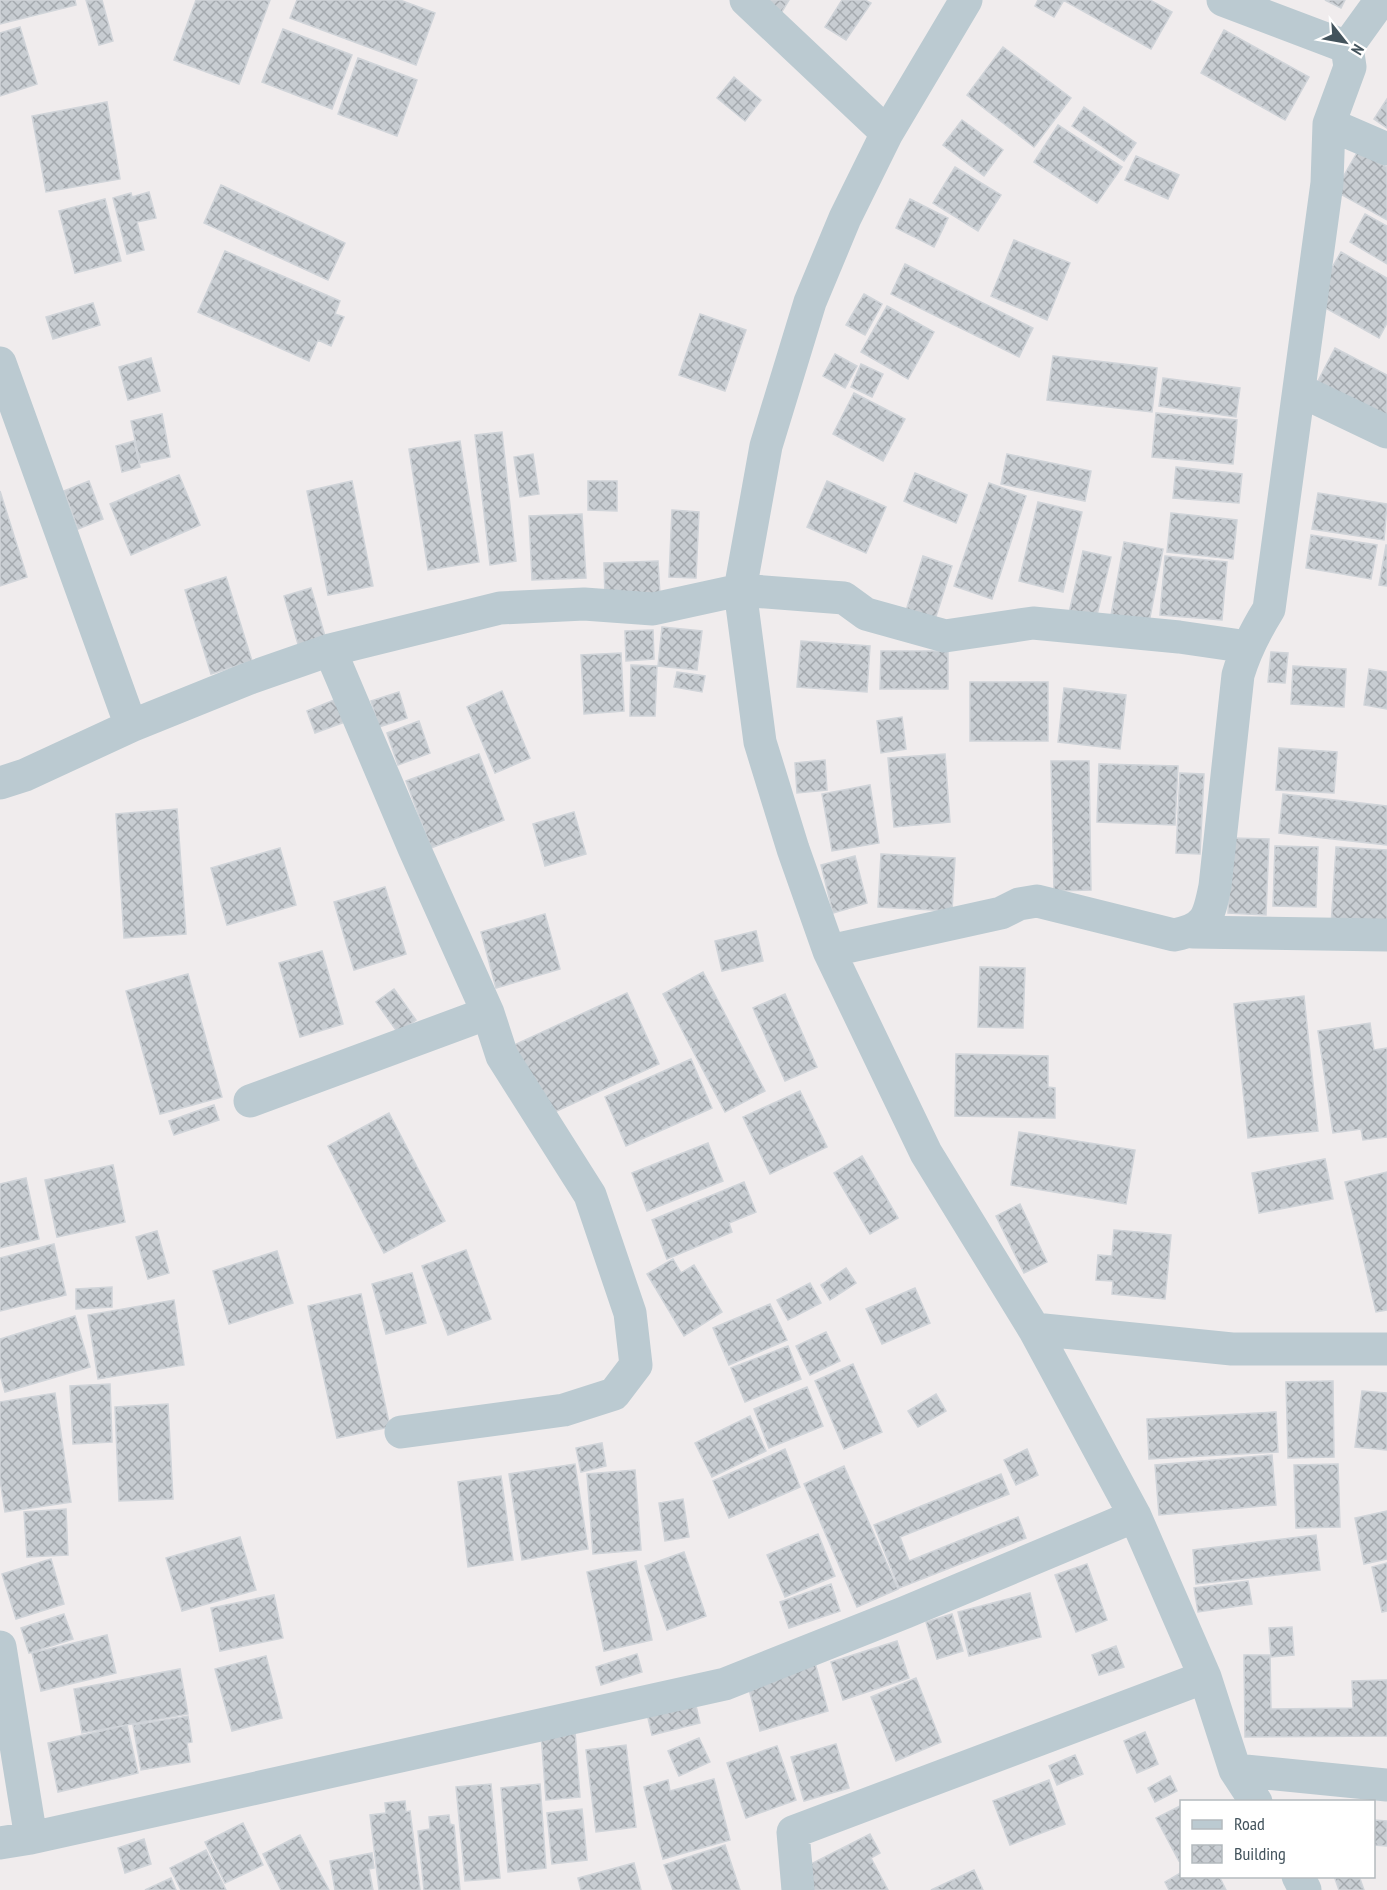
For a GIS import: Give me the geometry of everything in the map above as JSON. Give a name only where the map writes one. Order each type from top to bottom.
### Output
[{"type":"street","points":[[746,0],[886,133]]},
{"type":"street","points":[[966,0],[886,133],[845,218],[810,302],[766,446],[740,590],[760,742],[793,849],[830,951],[926,1153],[1034,1329],[1135,1516],[1205,1677],[1235,1770],[1255,1800]]},
{"type":"street","points":[[1223,0],[1347,47]]},
{"type":"street","points":[[1193,932],[1205,920],[1211,905],[1238,675],[1255,632],[1269,609],[1327,183],[1329,124],[1350,68],[1347,47],[1381,0]]},
{"type":"street","points":[[1329,124],[1387,149]]},
{"type":"street","points":[[3,380],[131,726]]},
{"type":"street","points":[[1299,390],[1387,432]]},
{"type":"street","points":[[0,783],[25,775],[131,726],[250,678],[330,650],[500,608],[584,604],[653,609],[740,590],[844,598],[866,614],[945,636],[1033,623],[1179,637],[1248,647]]},
{"type":"street","points":[[330,650],[414,848],[488,1013],[502,1056],[590,1195],[630,1313],[636,1365],[614,1394],[564,1410],[401,1432]]},
{"type":"street","points":[[830,951],[1001,913],[1019,904],[1037,901],[1174,935],[1193,932],[1387,935]]},
{"type":"street","points":[[250,1101],[488,1013]]},
{"type":"street","points":[[1034,1329],[1232,1349],[1387,1348]]},
{"type":"street","points":[[0,1647],[16,1841],[725,1684],[906,1612],[1135,1516]]},
{"type":"street","points":[[798,1890],[793,1832],[1205,1677]]},
{"type":"street","points":[[1235,1770],[1387,1785]]},
{"type":"building","points":[[0,0],[75,0],[76,5],[0,24]]},
{"type":"building","points":[[86,0],[102,0],[113,41],[99,45]]},
{"type":"building","points":[[196,0],[270,0],[239,84],[174,60]]},
{"type":"building","points":[[297,0],[400,0],[435,13],[416,65],[290,18]]},
{"type":"building","points":[[755,0],[789,0],[780,15]]},
{"type":"building","points":[[842,0],[865,0],[871,3],[846,40],[825,27]]},
{"type":"building","points":[[1038,0],[1064,0],[1054,17],[1035,6]]},
{"type":"building","points":[[1063,0],[1150,0],[1172,12],[1151,49]]},
{"type":"building","points":[[1325,0],[1345,0],[1341,8]]},
{"type":"building","points":[[20,27],[37,84],[0,96],[0,33]]},
{"type":"building","points":[[283,29],[352,55],[332,109],[262,82]]},
{"type":"building","points":[[1224,30],[1309,77],[1285,120],[1201,73]]},
{"type":"building","points":[[1003,47],[1071,98],[1034,147],[967,95]]},
{"type":"building","points":[[358,58],[417,80],[397,136],[338,114]]},
{"type":"building","points":[[734,77],[761,100],[745,121],[717,98]]},
{"type":"building","points":[[1387,99],[1387,128],[1374,119]]},
{"type":"building","points":[[107,102],[120,179],[46,192],[32,116]]},
{"type":"building","points":[[1084,107],[1136,143],[1124,161],[1072,126]]},
{"type":"building","points":[[962,120],[1003,150],[984,176],[943,145]]},
{"type":"building","points":[[1058,125],[1122,167],[1097,203],[1034,162]]},
{"type":"building","points":[[1358,151],[1387,167],[1387,220],[1335,191]]},
{"type":"building","points":[[1136,156],[1179,175],[1168,199],[1125,180]]},
{"type":"building","points":[[955,167],[1001,195],[978,231],[933,203]]},
{"type":"building","points":[[221,185],[345,243],[328,280],[204,223]]},
{"type":"building","points":[[149,192],[156,218],[137,222],[144,250],[127,254],[113,198],[131,193],[132,197]]},
{"type":"building","points":[[105,199],[121,261],[75,273],[59,211]]},
{"type":"building","points":[[910,199],[948,218],[934,247],[896,228]]},
{"type":"building","points":[[1365,214],[1387,226],[1387,264],[1350,242]]},
{"type":"building","points":[[1014,240],[1070,263],[1047,320],[991,296]]},
{"type":"building","points":[[225,251],[340,301],[335,314],[344,317],[331,346],[318,340],[309,361],[198,312]]},
{"type":"building","points":[[1341,252],[1387,278],[1387,323],[1379,338],[1313,301]]},
{"type":"building","points":[[905,264],[1033,328],[1019,357],[891,294]]},
{"type":"building","points":[[864,294],[882,304],[865,335],[846,325]]},
{"type":"building","points":[[93,303],[100,325],[53,339],[46,317]]},
{"type":"building","points":[[887,306],[934,332],[908,379],[861,352]]},
{"type":"building","points":[[700,314],[746,330],[725,391],[679,375]]},
{"type":"building","points":[[1335,348],[1387,375],[1387,422],[1316,385]]},
{"type":"building","points":[[835,354],[857,366],[845,388],[823,376]]},
{"type":"building","points":[[1053,356],[1157,368],[1152,412],[1047,400]]},
{"type":"building","points":[[151,358],[160,391],[128,400],[119,367]]},
{"type":"building","points":[[861,364],[883,374],[872,397],[851,387]]},
{"type":"building","points":[[1163,378],[1240,388],[1236,417],[1159,406]]},
{"type":"building","points":[[854,393],[905,419],[883,461],[833,434]]},
{"type":"building","points":[[1156,413],[1237,420],[1233,464],[1152,457]]},
{"type":"building","points":[[162,414],[170,457],[140,463],[131,421]]},
{"type":"building","points":[[502,432],[516,561],[490,565],[475,435]]},
{"type":"building","points":[[134,441],[140,467],[122,472],[116,446]]},
{"type":"building","points":[[460,441],[479,562],[428,570],[409,449]]},
{"type":"building","points":[[533,454],[539,494],[520,497],[514,457]]},
{"type":"building","points":[[1007,454],[1091,471],[1085,501],[1001,484]]},
{"type":"building","points":[[1176,467],[1242,474],[1239,503],[1173,498]]},
{"type":"building","points":[[915,473],[967,495],[956,523],[904,501]]},
{"type":"building","points":[[179,475],[200,525],[131,555],[110,504]]},
{"type":"building","points":[[89,481],[103,519],[78,529],[64,491]]},
{"type":"building","points":[[352,481],[373,586],[328,595],[307,491]]},
{"type":"building","points":[[588,481],[617,481],[617,511],[588,510]]},
{"type":"building","points":[[827,481],[886,507],[866,553],[807,527]]},
{"type":"building","points":[[989,483],[1026,496],[992,599],[954,586]]},
{"type":"building","points":[[0,491],[27,577],[0,586]]},
{"type":"building","points":[[1318,493],[1387,504],[1384,540],[1312,529]]},
{"type":"building","points":[[1038,502],[1082,512],[1063,592],[1019,581]]},
{"type":"building","points":[[672,510],[699,512],[696,578],[669,577]]},
{"type":"building","points":[[1171,513],[1237,520],[1233,559],[1167,552]]},
{"type":"building","points":[[582,514],[586,578],[532,580],[529,516]]},
{"type":"building","points":[[1311,535],[1377,545],[1371,579],[1306,568]]},
{"type":"building","points":[[1124,542],[1163,549],[1148,628],[1110,621]]},
{"type":"building","points":[[1387,545],[1387,586],[1379,585]]},
{"type":"building","points":[[1083,551],[1111,557],[1096,619],[1069,613]]},
{"type":"building","points":[[923,556],[952,566],[933,626],[904,617]]},
{"type":"building","points":[[1165,556],[1227,562],[1222,620],[1160,615]]},
{"type":"building","points":[[658,561],[660,595],[605,598],[604,563]]},
{"type":"building","points":[[226,577],[252,661],[211,674],[185,590]]},
{"type":"building","points":[[311,588],[327,643],[300,651],[284,596]]},
{"type":"building","points":[[662,627],[702,631],[697,670],[658,666]]},
{"type":"building","points":[[653,630],[654,659],[626,661],[625,631]]},
{"type":"building","points":[[801,641],[870,646],[867,692],[797,687]]},
{"type":"building","points":[[881,651],[948,651],[948,689],[880,689]]},
{"type":"building","points":[[1271,652],[1288,653],[1285,683],[1268,682]]},
{"type":"building","points":[[621,653],[624,711],[584,714],[581,655]]},
{"type":"building","points":[[631,665],[657,666],[655,716],[630,716]]},
{"type":"building","points":[[1293,666],[1346,669],[1344,707],[1291,704]]},
{"type":"building","points":[[1369,669],[1387,672],[1387,709],[1364,705]]},
{"type":"building","points":[[677,672],[705,676],[702,692],[674,687]]},
{"type":"building","points":[[970,682],[1048,682],[1048,741],[970,741]]},
{"type":"building","points":[[1064,688],[1126,695],[1120,749],[1058,742]]},
{"type":"building","points":[[502,691],[530,758],[495,773],[467,707]]},
{"type":"building","points":[[399,692],[407,718],[379,727],[371,701]]},
{"type":"building","points":[[344,696],[353,719],[315,733],[307,711]]},
{"type":"building","points":[[902,717],[906,749],[881,753],[877,721]]},
{"type":"building","points":[[419,721],[430,753],[398,765],[387,733]]},
{"type":"building","points":[[1279,748],[1337,752],[1334,793],[1276,790]]},
{"type":"building","points":[[479,754],[504,820],[431,848],[406,781]]},
{"type":"building","points":[[945,754],[950,822],[894,827],[888,758]]},
{"type":"building","points":[[825,760],[827,790],[797,793],[795,763]]},
{"type":"building","points":[[1051,761],[1089,761],[1091,890],[1054,891]]},
{"type":"building","points":[[1099,764],[1178,766],[1175,825],[1097,822]]},
{"type":"building","points":[[1180,773],[1204,774],[1200,854],[1176,853]]},
{"type":"building","points":[[870,785],[879,843],[832,851],[822,794]]},
{"type":"building","points":[[1283,794],[1387,806],[1387,845],[1279,833]]},
{"type":"building","points":[[177,809],[186,934],[124,938],[116,814]]},
{"type":"building","points":[[574,812],[586,854],[545,866],[533,824]]},
{"type":"building","points":[[1232,838],[1269,839],[1266,915],[1228,913]]},
{"type":"building","points":[[1275,846],[1318,847],[1316,907],[1273,906]]},
{"type":"building","points":[[1336,847],[1387,850],[1387,929],[1331,926]]},
{"type":"building","points":[[280,848],[296,905],[227,925],[211,868]]},
{"type":"building","points":[[881,854],[955,858],[952,911],[878,907]]},
{"type":"building","points":[[855,856],[867,903],[833,913],[821,865]]},
{"type":"building","points":[[385,887],[406,954],[354,970],[334,902]]},
{"type":"building","points":[[545,914],[560,969],[496,988],[481,932]]},
{"type":"building","points":[[756,931],[763,961],[722,971],[715,941]]},
{"type":"building","points":[[322,951],[343,1024],[300,1037],[279,963]]},
{"type":"building","points":[[980,967],[1025,968],[1023,1028],[978,1027]]},
{"type":"building","points":[[703,972],[765,1091],[725,1112],[663,994]]},
{"type":"building","points":[[188,974],[222,1097],[160,1114],[126,991]]},
{"type":"building","points":[[394,989],[416,1020],[398,1033],[376,1002]]},
{"type":"building","points":[[627,993],[659,1064],[546,1116],[514,1045]]},
{"type":"building","points":[[785,994],[817,1067],[785,1081],[753,1008]]},
{"type":"building","points":[[1304,996],[1318,1131],[1248,1138],[1234,1004]]},
{"type":"building","points":[[1370,1023],[1374,1050],[1387,1048],[1387,1137],[1363,1140],[1361,1129],[1333,1133],[1318,1031]]},
{"type":"building","points":[[956,1054],[1048,1056],[1048,1087],[1055,1088],[1055,1118],[955,1116]]},
{"type":"building","points":[[691,1059],[712,1108],[626,1146],[605,1097]]},
{"type":"building","points":[[800,1091],[827,1147],[770,1174],[743,1117]]},
{"type":"building","points":[[214,1105],[219,1120],[174,1135],[169,1121]]},
{"type":"building","points":[[389,1113],[445,1221],[384,1253],[328,1146]]},
{"type":"building","points":[[1019,1132],[1135,1150],[1126,1204],[1011,1185]]},
{"type":"building","points":[[708,1143],[723,1181],[647,1211],[632,1173]]},
{"type":"building","points":[[862,1156],[898,1218],[870,1234],[834,1173]]},
{"type":"building","points":[[1325,1159],[1333,1199],[1259,1213],[1252,1173]]},
{"type":"building","points":[[113,1165],[125,1222],[57,1237],[45,1180]]},
{"type":"building","points":[[1387,1172],[1387,1310],[1376,1312],[1345,1182]]},
{"type":"building","points":[[26,1178],[39,1239],[0,1248],[0,1184]]},
{"type":"building","points":[[744,1182],[756,1212],[729,1223],[732,1232],[667,1259],[652,1220]]},
{"type":"building","points":[[1020,1204],[1047,1262],[1024,1273],[996,1216]]},
{"type":"building","points":[[1114,1230],[1171,1235],[1165,1299],[1112,1294],[1113,1281],[1096,1280],[1098,1255],[1112,1256]]},
{"type":"building","points":[[157,1231],[169,1273],[148,1279],[136,1237]]},
{"type":"building","points":[[54,1244],[66,1295],[0,1311],[0,1258]]},
{"type":"building","points":[[466,1250],[491,1319],[448,1335],[422,1266]]},
{"type":"building","points":[[277,1251],[293,1303],[229,1324],[213,1271]]},
{"type":"building","points":[[673,1259],[681,1273],[694,1265],[722,1312],[684,1336],[647,1274]]},
{"type":"building","points":[[846,1268],[856,1283],[830,1300],[821,1285]]},
{"type":"building","points":[[412,1273],[426,1323],[386,1334],[372,1284]]},
{"type":"building","points":[[810,1283],[821,1303],[788,1320],[777,1300]]},
{"type":"building","points":[[112,1287],[112,1307],[76,1309],[76,1289]]},
{"type":"building","points":[[915,1288],[930,1323],[882,1344],[866,1309]]},
{"type":"building","points":[[361,1294],[390,1427],[337,1438],[308,1306]]},
{"type":"building","points":[[174,1300],[184,1365],[98,1379],[88,1315]]},
{"type":"building","points":[[770,1304],[787,1340],[729,1365],[713,1328]]},
{"type":"building","points":[[75,1316],[90,1367],[5,1392],[0,1375],[0,1339]]},
{"type":"building","points":[[826,1332],[840,1361],[810,1375],[796,1346]]},
{"type":"building","points":[[788,1346],[801,1379],[745,1402],[731,1368]]},
{"type":"building","points":[[853,1364],[882,1432],[844,1449],[815,1381]]},
{"type":"building","points":[[1333,1381],[1334,1457],[1288,1458],[1286,1382]]},
{"type":"building","points":[[110,1384],[112,1442],[73,1444],[70,1386]]},
{"type":"building","points":[[807,1387],[823,1426],[769,1448],[754,1409]]},
{"type":"building","points":[[1362,1391],[1387,1393],[1387,1450],[1355,1447]]},
{"type":"building","points":[[55,1393],[71,1502],[5,1512],[0,1480],[0,1402]]},
{"type":"building","points":[[936,1394],[946,1411],[918,1427],[908,1411]]},
{"type":"building","points":[[168,1404],[173,1499],[119,1501],[115,1407]]},
{"type":"building","points":[[1276,1412],[1278,1452],[1149,1459],[1147,1419]]},
{"type":"building","points":[[750,1416],[766,1451],[712,1477],[695,1443]]},
{"type":"building","points":[[602,1443],[606,1466],[581,1472],[576,1448]]},
{"type":"building","points":[[785,1449],[800,1487],[729,1518],[713,1481]]},
{"type":"building","points":[[1027,1449],[1038,1475],[1016,1485],[1004,1460]]},
{"type":"building","points":[[1272,1455],[1276,1505],[1159,1515],[1155,1465]]},
{"type":"building","points":[[575,1464],[588,1549],[522,1560],[509,1474]]},
{"type":"building","points":[[1338,1464],[1340,1527],[1296,1528],[1294,1465]]},
{"type":"building","points":[[844,1466],[898,1589],[857,1607],[804,1484]]},
{"type":"building","points":[[635,1470],[641,1550],[593,1554],[587,1474]]},
{"type":"building","points":[[1001,1474],[1009,1494],[900,1537],[909,1561],[1018,1517],[1026,1538],[899,1588],[874,1525]]},
{"type":"building","points":[[501,1476],[513,1560],[468,1567],[458,1482]]},
{"type":"building","points":[[683,1499],[689,1537],[665,1541],[659,1503]]},
{"type":"building","points":[[66,1509],[68,1555],[27,1557],[24,1512]]},
{"type":"building","points":[[1387,1511],[1387,1559],[1364,1564],[1355,1518]]},
{"type":"building","points":[[818,1534],[835,1576],[785,1597],[767,1555]]},
{"type":"building","points":[[1316,1535],[1320,1570],[1196,1584],[1193,1550]]},
{"type":"building","points":[[240,1537],[256,1590],[182,1611],[166,1558]]},
{"type":"building","points":[[684,1552],[706,1616],[667,1630],[645,1566]]},
{"type":"building","points":[[51,1559],[64,1604],[16,1619],[2,1574]]},
{"type":"building","points":[[636,1561],[652,1640],[604,1651],[587,1572]]},
{"type":"building","points":[[1387,1563],[1387,1611],[1382,1612],[1372,1567]]},
{"type":"building","points":[[1087,1564],[1107,1620],[1076,1632],[1055,1575]]},
{"type":"building","points":[[1248,1581],[1252,1604],[1198,1612],[1194,1588]]},
{"type":"building","points":[[831,1584],[840,1611],[789,1628],[780,1602]]},
{"type":"building","points":[[1030,1593],[1041,1637],[969,1656],[958,1612]]},
{"type":"building","points":[[274,1595],[283,1638],[220,1651],[211,1608]]},
{"type":"building","points":[[64,1614],[73,1639],[29,1653],[21,1628]]},
{"type":"building","points":[[952,1614],[963,1651],[937,1659],[926,1622]]},
{"type":"building","points":[[1292,1627],[1294,1655],[1271,1657],[1269,1628]]},
{"type":"building","points":[[107,1635],[116,1673],[41,1691],[32,1653]]},
{"type":"building","points":[[897,1641],[909,1678],[843,1700],[831,1662]]},
{"type":"building","points":[[1116,1646],[1124,1667],[1099,1675],[1092,1655]]},
{"type":"building","points":[[637,1654],[642,1672],[601,1685],[596,1667]]},
{"type":"building","points":[[1244,1655],[1270,1655],[1271,1709],[1353,1708],[1352,1681],[1387,1680],[1387,1736],[1245,1737]]},
{"type":"building","points":[[266,1656],[282,1718],[232,1731],[215,1669]]},
{"type":"building","points":[[814,1659],[828,1711],[760,1731],[746,1678]]},
{"type":"building","points":[[180,1669],[188,1714],[82,1733],[74,1689]]},
{"type":"building","points":[[916,1678],[941,1742],[896,1761],[871,1697]]},
{"type":"building","points":[[693,1693],[700,1723],[652,1735],[645,1705]]},
{"type":"building","points":[[188,1716],[192,1742],[187,1743],[190,1762],[141,1770],[133,1725]]},
{"type":"building","points":[[127,1725],[138,1773],[58,1792],[48,1743]]},
{"type":"building","points":[[575,1731],[580,1797],[546,1800],[541,1734]]},
{"type":"building","points":[[1145,1732],[1158,1764],[1137,1773],[1124,1741]]},
{"type":"building","points":[[699,1738],[710,1762],[679,1776],[668,1751]]},
{"type":"building","points":[[836,1744],[849,1788],[804,1801],[791,1757]]},
{"type":"building","points":[[626,1745],[636,1827],[596,1832],[586,1750]]},
{"type":"building","points":[[777,1746],[796,1800],[746,1818],[727,1763]]},
{"type":"building","points":[[1075,1755],[1083,1774],[1057,1785],[1049,1766]]},
{"type":"building","points":[[1170,1776],[1177,1791],[1155,1802],[1148,1788]]},
{"type":"building","points":[[714,1779],[730,1840],[663,1859],[644,1787],[668,1780],[670,1791]]},
{"type":"building","points":[[1049,1780],[1065,1824],[1010,1845],[993,1801]]},
{"type":"building","points":[[491,1784],[500,1878],[465,1881],[456,1787]]},
{"type":"building","points":[[540,1784],[546,1868],[508,1872],[501,1788]]},
{"type":"building","points":[[405,1801],[406,1812],[410,1811],[420,1890],[379,1890],[370,1815],[386,1813],[385,1803]]},
{"type":"building","points":[[1180,1806],[1180,1861],[1179,1861],[1156,1818]]},
{"type":"building","points":[[582,1809],[587,1860],[552,1864],[547,1813]]},
{"type":"building","points":[[449,1815],[450,1824],[454,1825],[460,1890],[424,1890],[418,1831],[430,1829],[429,1817]]},
{"type":"building","points":[[1375,1820],[1387,1821],[1387,1846],[1375,1845]]},
{"type":"building","points":[[243,1823],[263,1865],[225,1883],[205,1842]]},
{"type":"building","points":[[870,1834],[880,1853],[871,1858],[888,1890],[812,1890],[801,1869]]},
{"type":"building","points":[[300,1835],[329,1890],[281,1890],[263,1854]]},
{"type":"building","points":[[144,1839],[151,1864],[125,1873],[118,1848]]},
{"type":"building","points":[[725,1845],[740,1890],[673,1890],[664,1865]]},
{"type":"building","points":[[206,1850],[226,1890],[181,1890],[170,1868]]},
{"type":"building","points":[[372,1853],[374,1868],[369,1869],[373,1890],[335,1890],[330,1861]]},
{"type":"building","points":[[634,1863],[641,1890],[581,1890],[578,1878]]},
{"type":"building","points":[[974,1870],[983,1890],[931,1890]]},
{"type":"building","points":[[1180,1873],[1180,1878],[1220,1878],[1226,1890],[1169,1890],[1165,1882]]},
{"type":"building","points":[[171,1878],[176,1890],[145,1890]]},
{"type":"building","points":[[1335,1878],[1360,1878],[1364,1890],[1339,1890]]}]
